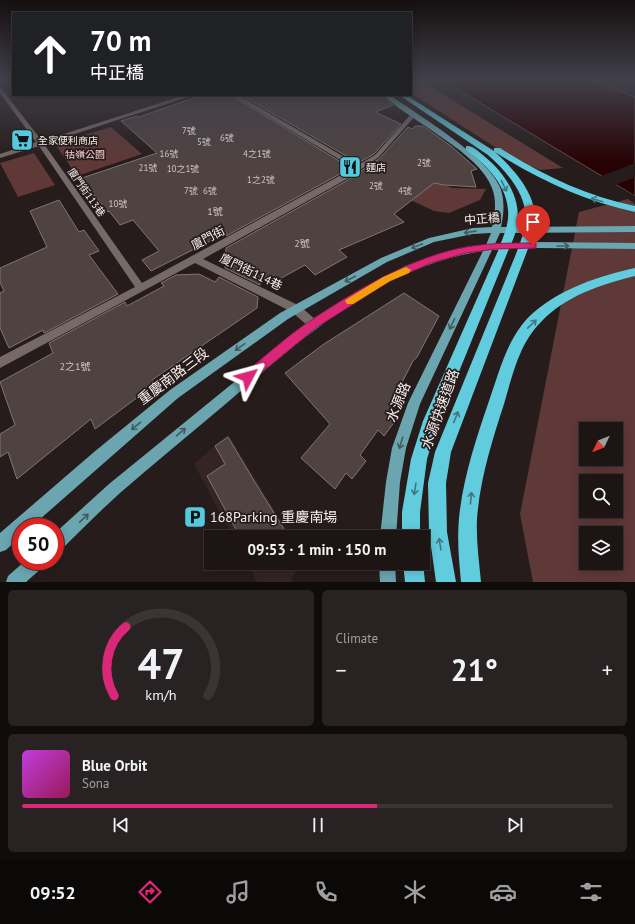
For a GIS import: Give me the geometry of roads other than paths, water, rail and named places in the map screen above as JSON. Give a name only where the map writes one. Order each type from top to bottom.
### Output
[{"type":"highway","points":[[409,107],[477,157]]},
{"type":"highway","name":"水源快速道路","points":[[421,107],[491,153],[503,164],[521,187],[530,212],[530,227],[443,452],[437,483],[438,532],[446,582]]},
{"type":"highway","points":[[429,107],[549,182],[599,201],[635,210]]},
{"type":"highway","name":"水源快速道路","points":[[411,530],[411,512],[419,459],[431,421],[485,295],[512,227],[513,215],[511,201],[503,182],[490,166],[477,157]]},
{"type":"highway","points":[[471,582],[467,537],[472,486],[483,445],[511,357],[527,328],[553,304],[589,285],[635,272]]},
{"type":"highway","points":[[414,570],[415,582]]},
{"type":"main road","points":[[402,107],[477,157]]},
{"type":"main road","name":"水源路","points":[[389,530],[392,482],[399,448],[414,403],[495,235],[500,219],[500,206],[493,181],[477,157]]},
{"type":"main road","name":"中正橋","points":[[384,260],[432,240],[450,235],[500,230],[635,229]]},
{"type":"main road","points":[[64,536],[114,489],[156,453],[313,324],[386,279],[441,256],[466,250],[495,246],[635,246]]},
{"type":"main road","name":"重慶南路三段","points":[[0,544],[99,457],[174,394],[296,308],[384,260]]},
{"type":"main road","points":[[14,582],[27,570]]},
{"type":"main road","points":[[387,570],[388,582]]},
{"type":"street","name":"廈門街113巷","points":[[13,107],[41,143],[141,288]]},
{"type":"street","points":[[0,156],[154,107]]},
{"type":"street","points":[[255,107],[359,168]]},
{"type":"street","name":"廈門街","points":[[0,364],[195,260],[359,168],[377,156],[413,115]]},
{"type":"street","name":"廈門街114巷","points":[[195,260],[296,308],[313,324]]},
{"type":"place","name":"全家便利商店","points":[[22,140]]},
{"type":"place","name":"麵店","points":[[350,167]]},
{"type":"place","name":"168Parking 重慶南場","points":[[195,517]]},
{"type":"park label","name":"牯嶺公園","points":[[85,154]]}]
